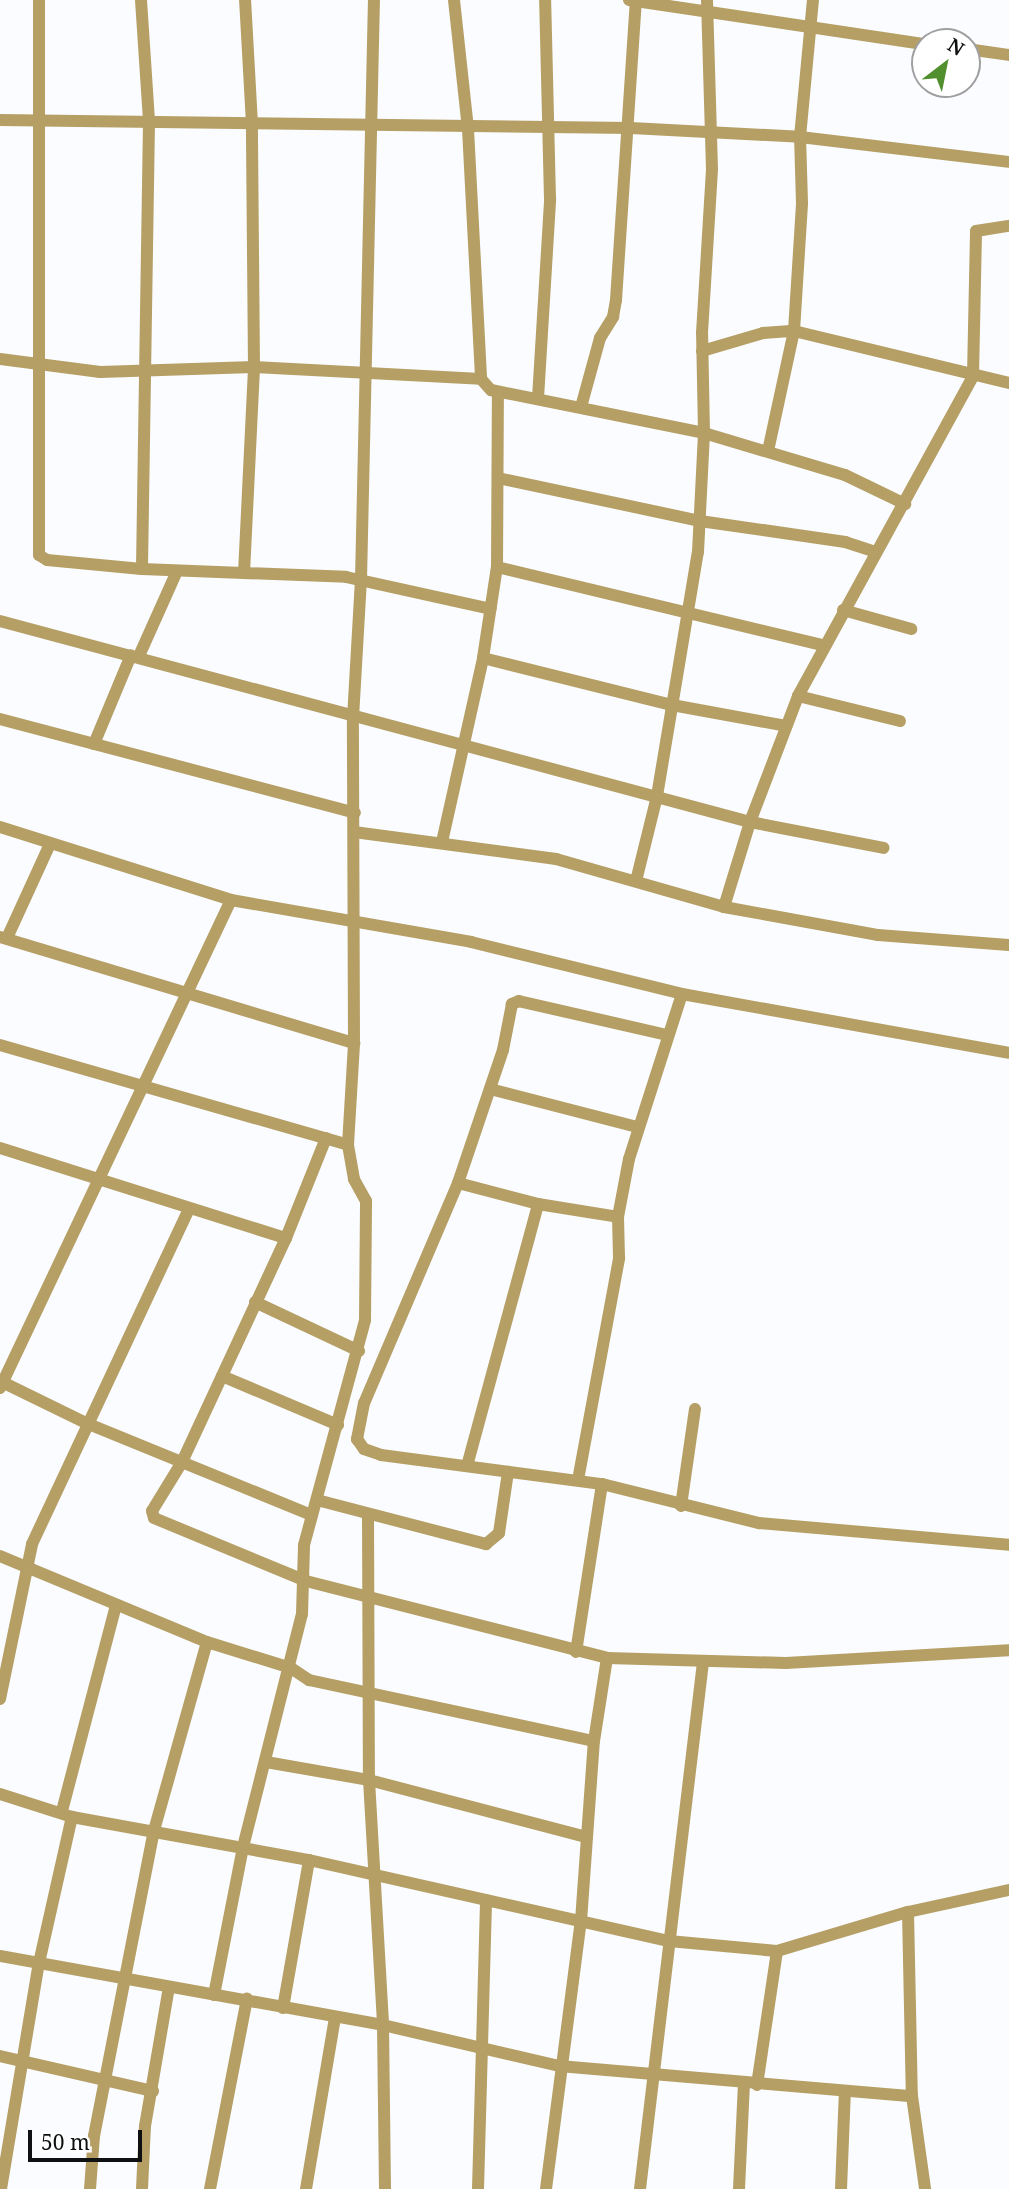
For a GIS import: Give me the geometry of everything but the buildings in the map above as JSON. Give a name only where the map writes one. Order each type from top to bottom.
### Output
[{"type":"street","points":[[38,0],[42,122],[37,363],[39,555],[57,562],[142,569],[361,580],[491,609]]},
{"type":"street","points":[[141,0],[149,122],[148,371],[142,569]]},
{"type":"street","points":[[244,573],[254,367],[252,124],[245,0]]},
{"type":"street","points":[[214,1995],[243,1847],[291,1668],[306,1581],[304,1545],[365,1320],[366,1200],[354,1180],[348,1145],[354,1042],[353,718],[361,580],[374,0]]},
{"type":"street","points":[[454,0],[468,129],[481,379]]},
{"type":"street","points":[[538,398],[550,199],[545,0]]},
{"type":"street","points":[[629,0],[706,5],[809,28],[911,42]]},
{"type":"street","points":[[581,407],[600,338],[613,317],[631,128],[636,0]]},
{"type":"street","points":[[768,451],[794,331],[802,203],[800,137],[813,0]]},
{"type":"street","points":[[636,881],[657,796],[671,705],[689,616],[700,522],[704,433],[702,351],[711,202],[706,5]]},
{"type":"street","points":[[981,52],[1009,55]]},
{"type":"street","points":[[0,120],[370,128],[468,129],[548,125],[631,128],[800,137],[1009,162]]},
{"type":"street","points":[[723,907],[750,822],[797,696],[875,552],[905,504],[973,376],[973,240],[976,230],[985,226],[1009,226]]},
{"type":"street","points":[[702,351],[763,333],[794,331],[1009,383]]},
{"type":"street","points":[[0,359],[100,372],[254,367],[481,379],[498,393],[538,398],[704,433],[768,451],[845,475],[905,504]]},
{"type":"street","points":[[442,842],[483,658],[497,567],[498,393]]},
{"type":"street","points":[[498,478],[700,522],[845,542],[875,552]]},
{"type":"street","points":[[497,567],[689,616],[825,646]]},
{"type":"street","points":[[94,744],[177,571]]},
{"type":"street","points":[[843,610],[911,629]]},
{"type":"street","points":[[0,621],[353,718],[750,822],[884,848]]},
{"type":"street","points":[[483,658],[671,705],[786,726]]},
{"type":"street","points":[[797,696],[900,721]]},
{"type":"street","points":[[0,719],[355,813]]},
{"type":"street","points":[[0,827],[231,900],[352,919],[681,994],[1009,1053]]},
{"type":"street","points":[[354,832],[556,859],[723,907],[878,935],[1009,945]]},
{"type":"street","points":[[50,844],[2,938],[354,1042]]},
{"type":"street","points":[[231,900],[141,1084],[99,1179],[1,1384],[86,1423],[312,1515]]},
{"type":"street","points":[[578,1480],[619,1258],[618,1217],[637,1127],[681,994]]},
{"type":"street","points":[[667,1035],[516,1002],[458,1183],[364,1404],[358,1439],[364,1449],[381,1455],[602,1484],[681,1506],[759,1523],[1009,1545]]},
{"type":"street","points":[[0,1045],[348,1145]]},
{"type":"street","points":[[489,1089],[637,1127]]},
{"type":"street","points":[[326,1138],[286,1238],[182,1462],[152,1511],[154,1518],[306,1581],[370,1600],[607,1658],[703,1662],[823,1662],[1009,1650]]},
{"type":"street","points":[[1,1151],[286,1238]]},
{"type":"street","points":[[458,1183],[538,1204],[618,1217]]},
{"type":"street","points":[[467,1466],[538,1204]]},
{"type":"street","points":[[0,1699],[28,1566],[39,1527],[189,1209]]},
{"type":"street","points":[[255,1302],[359,1350]]},
{"type":"street","points":[[222,1376],[338,1425]]},
{"type":"street","points":[[681,1506],[695,1409]]},
{"type":"street","points":[[317,1500],[486,1544],[499,1533],[508,1472]]},
{"type":"street","points":[[576,1652],[602,1484]]},
{"type":"street","points":[[368,1515],[369,1780],[383,2025],[385,2189]]},
{"type":"street","points":[[0,1556],[207,1642],[291,1668],[309,1680],[594,1741]]},
{"type":"street","points":[[1,2189],[67,1814],[116,1605]]},
{"type":"street","points":[[90,2189],[94,2136],[128,1977],[153,1834],[207,1642]]},
{"type":"street","points":[[546,2189],[559,2066],[581,1921],[594,1741],[607,1658]]},
{"type":"street","points":[[640,2189],[703,1662]]},
{"type":"street","points":[[267,1762],[369,1780],[587,1837]]},
{"type":"street","points":[[0,1794],[67,1814],[153,1834],[309,1860],[669,1941],[777,1951],[908,1912],[1009,1891]]},
{"type":"street","points":[[283,2008],[309,1860]]},
{"type":"street","points":[[478,2189],[485,2048],[486,1900]]},
{"type":"street","points":[[908,1912],[912,2095],[925,2189]]},
{"type":"street","points":[[739,2189],[750,2085],[777,1951]]},
{"type":"street","points":[[0,1956],[383,2025],[559,2066],[652,2077],[912,2095]]},
{"type":"street","points":[[142,2189],[142,2155],[169,1987]]},
{"type":"street","points":[[210,2189],[247,1999]]},
{"type":"street","points":[[306,2189],[335,2017]]},
{"type":"street","points":[[0,2056],[106,2078],[153,2091]]},
{"type":"street","points":[[841,2189],[845,2091]]}]
